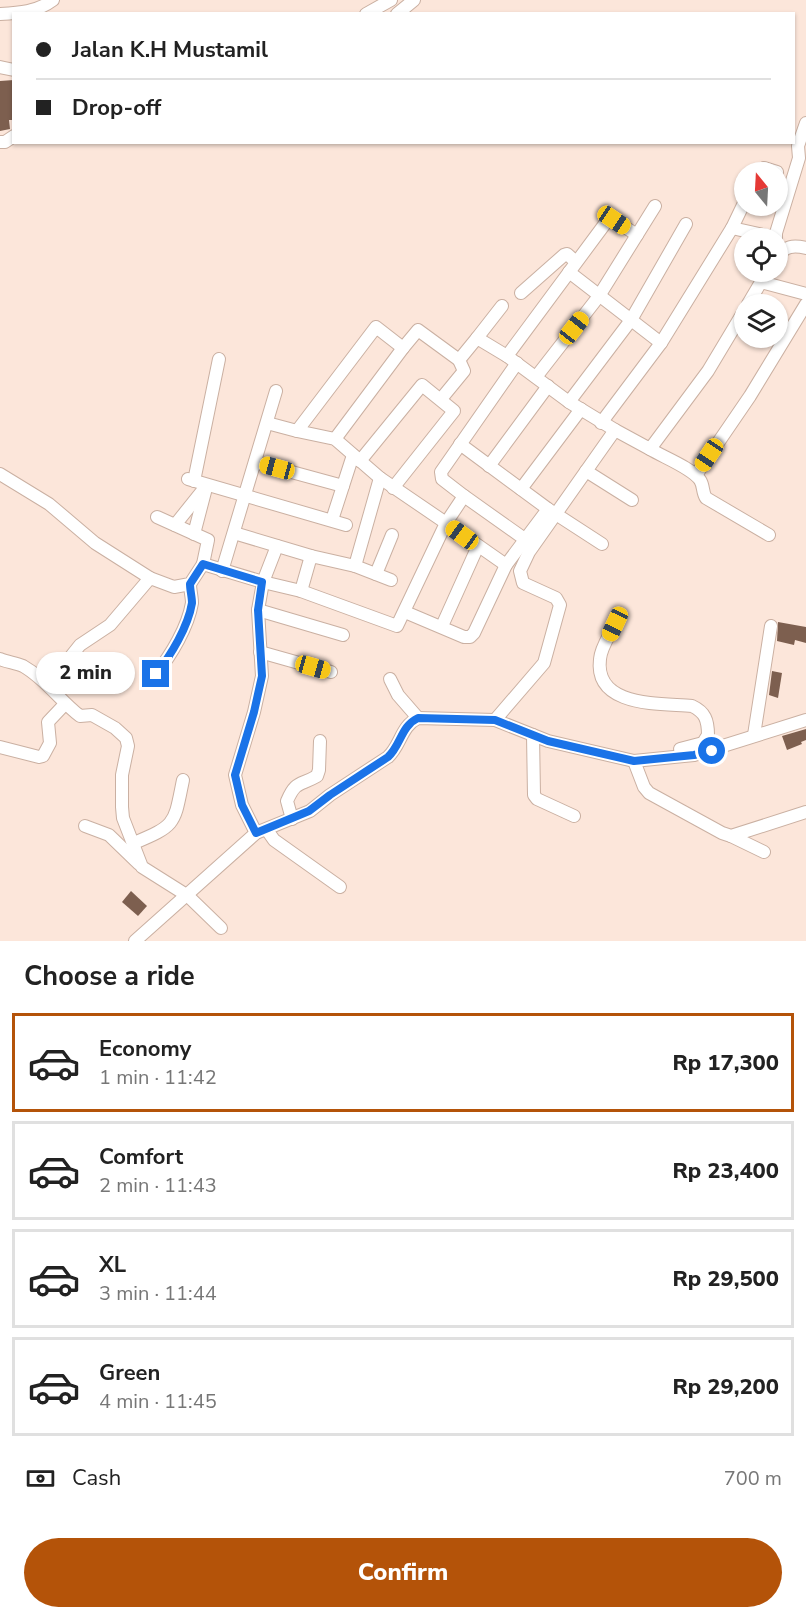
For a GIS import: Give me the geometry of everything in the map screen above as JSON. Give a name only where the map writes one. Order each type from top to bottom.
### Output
[{"type":"street","points":[[25,12],[53,0]]},
{"type":"street","points":[[370,12],[391,0]]},
{"type":"street","points":[[399,12],[414,0]]},
{"type":"street","points":[[778,228],[799,158],[798,146],[806,123]]},
{"type":"street","points":[[788,176],[793,178]]},
{"type":"street","points":[[536,377],[599,296],[655,206]]},
{"type":"street","points":[[601,423],[661,343],[738,216]]},
{"type":"street","points":[[526,540],[442,479],[441,472],[573,267],[607,221],[610,219],[637,235]]},
{"type":"street","points":[[569,402],[631,320],[686,224]]},
{"type":"street","points":[[788,245],[806,248]]},
{"type":"street","points":[[521,293],[566,254],[573,267],[599,296],[661,343]]},
{"type":"street","points":[[776,282],[806,294]]},
{"type":"street","points":[[696,475],[750,396],[806,304]]},
{"type":"street","points":[[459,360],[502,306]]},
{"type":"street","points":[[297,431],[373,328],[379,328],[403,348]]},
{"type":"street","points":[[650,449],[708,371],[734,328]]},
{"type":"street","points":[[335,440],[418,330],[459,360],[464,370],[441,399]]},
{"type":"street","points":[[477,338],[601,423],[696,475],[706,498],[770,535]]},
{"type":"street","points":[[194,534],[196,482],[219,359]]},
{"type":"street","points":[[332,520],[343,486],[357,458],[422,385],[454,411],[393,488]]},
{"type":"street","points":[[489,466],[548,386]]},
{"type":"street","points":[[222,571],[276,391]]},
{"type":"street","points":[[521,489],[581,409]]},
{"type":"street","points":[[267,423],[335,440],[393,488],[506,565]]},
{"type":"street","points":[[405,612],[470,637],[506,565],[586,471],[615,430]]},
{"type":"street","points":[[460,444],[552,511],[602,544]]},
{"type":"street","points":[[255,462],[343,486]]},
{"type":"street","points":[[586,471],[632,500]]},
{"type":"street","points":[[0,474],[49,504],[95,543],[150,578],[174,587],[190,584]]},
{"type":"street","points":[[355,566],[380,478]]},
{"type":"street","points":[[196,482],[346,525]]},
{"type":"street","points":[[175,525],[196,482]]},
{"type":"street","points":[[203,564],[301,591],[397,626],[446,523],[464,496]]},
{"type":"street","points":[[495,720],[535,675],[549,651],[560,605],[556,598],[525,585],[520,571],[552,511]]},
{"type":"street","points":[[156,674],[172,652],[180,635],[192,602],[190,584],[203,564],[208,540],[157,517]]},
{"type":"street","points":[[234,533],[355,566],[391,580]]},
{"type":"street","points":[[376,574],[392,535]]},
{"type":"street","points":[[278,546],[262,582],[258,610],[262,676],[235,775],[242,805],[261,831],[340,886]]},
{"type":"street","points":[[442,626],[478,546]]},
{"type":"street","points":[[301,591],[312,556]]},
{"type":"street","points":[[48,685],[80,645],[110,625],[150,578]]},
{"type":"street","points":[[258,610],[343,635]]},
{"type":"street","points":[[615,624],[600,657],[600,673],[605,684],[616,694],[631,700],[692,706],[701,710],[708,726],[708,735],[703,742],[695,746],[621,759]]},
{"type":"street","points":[[754,735],[771,626]]},
{"type":"street","points":[[260,652],[331,672]]},
{"type":"street","points":[[0,659],[22,666],[48,685],[65,705],[81,717],[92,715],[115,728],[126,738],[128,746],[122,775],[122,807],[127,829],[142,867]]},
{"type":"street","points":[[390,679],[398,695],[418,718]]},
{"type":"street","points":[[0,747],[43,756],[50,743],[48,722],[65,705]]},
{"type":"street","points":[[135,941],[261,831],[309,811],[388,757],[394,752],[409,723],[418,718],[495,720],[568,746],[634,761],[694,755],[806,720]]},
{"type":"street","points":[[533,735],[532,789],[534,795],[537,799],[574,816]]},
{"type":"street","points":[[292,819],[287,801],[295,786],[301,781],[316,776],[319,770],[320,741]]},
{"type":"street","points":[[634,761],[644,787],[649,793],[722,833],[764,852]]},
{"type":"street","points":[[134,843],[158,832],[173,821],[183,780]]},
{"type":"street","points":[[731,836],[806,812]]},
{"type":"street","points":[[85,826],[109,835],[142,867],[188,896],[221,928]]},
{"type":"building","points":[[12,80],[10,129],[0,131],[0,81]]},
{"type":"building","points":[[778,622],[806,627],[806,643],[795,640],[794,645],[777,641]]},
{"type":"building","points":[[772,671],[782,673],[778,698],[769,695]]},
{"type":"building","points":[[806,729],[806,740],[787,750],[782,736]]},
{"type":"building","points":[[131,891],[147,906],[138,916],[122,902]]},
{"type":"route","points":[[156,674],[172,652],[180,635],[192,602],[190,584],[203,564],[262,582],[258,610],[262,676],[235,775],[242,805],[256,833],[309,811],[388,757],[394,752],[409,723],[418,718],[495,720],[548,741],[634,761],[675,758],[712,751]]}]
